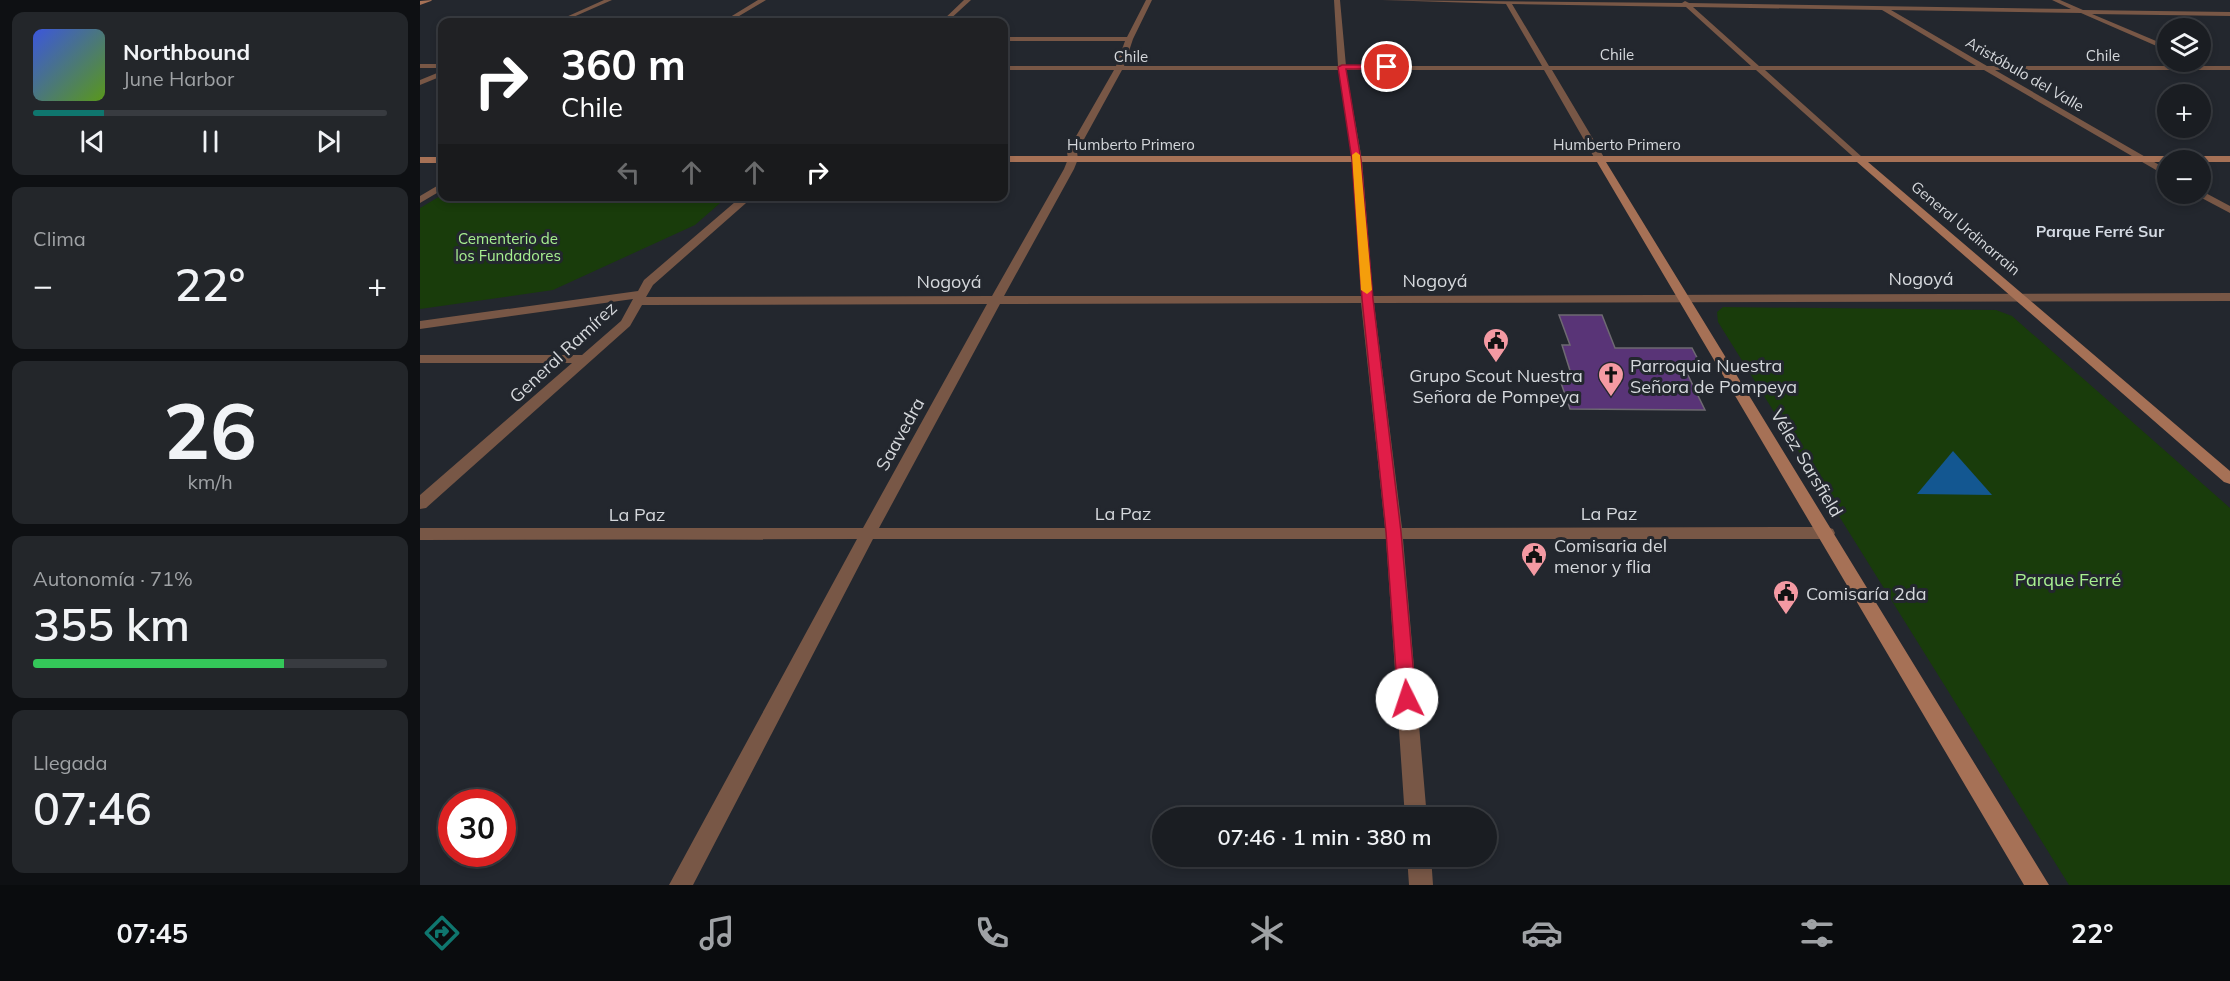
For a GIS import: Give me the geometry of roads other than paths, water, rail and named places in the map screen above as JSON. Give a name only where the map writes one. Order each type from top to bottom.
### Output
[{"type":"street","points":[[420,3],[429,0]]},
{"type":"street","points":[[567,18],[609,0]]},
{"type":"street","points":[[731,18],[763,0]]},
{"type":"street","points":[[948,18],[968,0]]},
{"type":"street","name":"Saavedra","points":[[681,885],[868,532],[1073,159],[1072,152],[1119,69],[1129,39],[1149,0]]},
{"type":"street","points":[[1337,0],[1342,67],[1357,160],[1367,299],[1394,532],[1415,807]]},
{"type":"street","points":[[1385,0],[1685,3],[1883,9],[2230,14]]},
{"type":"street","name":"Aristóbulo del Valle","points":[[1868,0],[2157,168]]},
{"type":"street","points":[[2055,0],[2157,44]]},
{"type":"street","name":"Vélez Sarsfield","points":[[1507,1],[2037,885]]},
{"type":"street","name":"General Urdinarrain","points":[[1685,3],[1859,159],[2230,479]]},
{"type":"street","points":[[1008,39],[1129,39]]},
{"type":"street","points":[[420,66],[438,66]]},
{"type":"street","name":"Chile","points":[[1008,68],[2230,69]]},
{"type":"street","points":[[2213,68],[2230,76]]},
{"type":"street","points":[[420,83],[438,75]]},
{"type":"street","name":"Humberto Primero","points":[[1008,159],[2230,159]]},
{"type":"street","points":[[420,160],[438,160]]},
{"type":"street","points":[[420,200],[438,189]]},
{"type":"street","points":[[2211,199],[2230,210]]},
{"type":"street","name":"General Ramírez","points":[[420,504],[626,323],[648,283],[742,201]]},
{"type":"street","name":"Nogoyá","points":[[420,325],[640,298],[2230,297]]},
{"type":"street","points":[[420,360],[585,359]]},
{"type":"street","name":"La Paz","points":[[420,534],[1827,533]]},
{"type":"street","points":[[1420,867],[1422,885]]},
{"type":"water","points":[[1953,451],[1992,495],[1917,494]]},
{"type":"place","name":"Grupo Scout Nuestra Señora de Pompeya","points":[[1496,364]]},
{"type":"place","name":"Parroquia Nuestra Señora de Pompeya","points":[[1611,398]]},
{"type":"place","name":"Comisaria del menor y flia","points":[[1534,578]]},
{"type":"place","name":"Comisaría 2da","points":[[1786,616]]},
{"type":"district","name":"Parque Ferré Sur","points":[[2100,231]]},
{"type":"park label","name":"Cementerio de los Fundadores","points":[[508,246]]},
{"type":"park label","name":"Parque Ferré","points":[[2068,579]]}]
